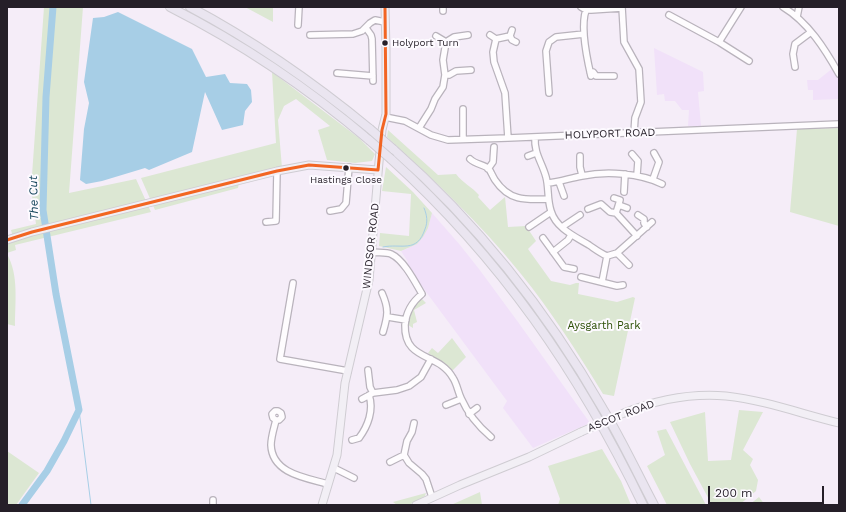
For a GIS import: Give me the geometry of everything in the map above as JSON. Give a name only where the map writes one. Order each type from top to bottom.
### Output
[{"type":"highway","points":[[170,7],[220,34],[274,68],[320,101],[369,140],[428,194],[466,234],[497,270],[554,346],[588,400],[644,505]]},
{"type":"highway","points":[[190,7],[246,39],[314,84],[393,149],[432,185],[475,231],[540,310],[578,366],[604,410],[654,505]]},
{"type":"main road","name":"WINDSOR ROAD","points":[[322,505],[338,450],[342,402],[367,292],[372,252],[382,130],[385,117],[385,7]]},
{"type":"main road","points":[[7,240],[64,224],[308,165],[378,170]]},
{"type":"main road","name":"ASCOT ROAD","points":[[416,505],[529,457],[624,413],[670,399],[712,396],[745,399],[839,423]]},
{"type":"street","points":[[298,25],[296,17],[299,7]]},
{"type":"street","points":[[719,42],[741,7]]},
{"type":"street","points":[[784,7],[795,14],[811,32],[829,56],[839,74]]},
{"type":"street","points":[[798,17],[799,7]]},
{"type":"street","points":[[614,76],[596,76],[593,72],[591,74],[586,54],[583,8],[622,8],[624,42],[639,69],[642,102],[636,118],[634,133]]},
{"type":"street","points":[[669,15],[719,42],[749,61]]},
{"type":"street","points":[[310,35],[353,34],[362,31],[375,20],[385,22]]},
{"type":"street","points":[[341,74],[373,78],[372,39],[366,28]]},
{"type":"street","points":[[510,36],[512,30]]},
{"type":"street","points":[[795,67],[793,54],[795,44],[811,32]]},
{"type":"street","points":[[549,93],[546,51],[549,42],[556,37],[584,34]]},
{"type":"street","points":[[446,42],[454,37],[468,35]]},
{"type":"street","points":[[490,35],[496,39],[510,36]]},
{"type":"street","points":[[436,36],[446,42]]},
{"type":"street","points":[[510,36],[516,42]]},
{"type":"street","points":[[496,39],[493,52],[494,62],[505,93],[508,138]]},
{"type":"street","points":[[419,128],[443,87],[446,42]]},
{"type":"street","points":[[445,75],[449,75],[456,71],[471,70]]},
{"type":"street","points":[[461,111],[463,139]]},
{"type":"street","name":"HOLYPORT ROAD","points":[[385,117],[405,121],[431,135],[448,140],[839,124]]},
{"type":"street","points":[[535,136],[536,153],[544,168],[548,183],[548,199],[551,212],[562,227],[571,235],[607,256],[617,254],[652,222]]},
{"type":"street","points":[[488,168],[493,162],[494,147]]},
{"type":"street","points":[[653,179],[659,162],[654,152]]},
{"type":"street","points":[[528,156],[536,153]]},
{"type":"street","points":[[632,154],[638,161],[637,175]]},
{"type":"street","points":[[580,156],[582,175]]},
{"type":"street","points":[[470,159],[474,163],[488,168],[496,181],[507,193],[521,200],[548,199]]},
{"type":"street","points":[[330,210],[340,209],[346,203],[349,167]]},
{"type":"street","points":[[266,222],[276,221],[277,172]]},
{"type":"street","points":[[548,183],[559,182],[582,175],[625,174],[653,179],[662,184]]},
{"type":"street","points":[[624,192],[625,174]]},
{"type":"street","points":[[559,182],[564,196]]},
{"type":"street","points":[[614,198],[620,200],[616,213]]},
{"type":"street","points":[[588,209],[601,204],[610,212],[616,213],[637,236]]},
{"type":"street","points":[[619,205],[627,208]]},
{"type":"street","points":[[529,227],[551,212]]},
{"type":"street","points":[[562,227],[580,215]]},
{"type":"street","points":[[638,215],[644,219],[644,223],[647,227]]},
{"type":"street","points":[[553,252],[568,240],[571,235]]},
{"type":"street","points":[[543,238],[564,267],[574,269]]},
{"type":"street","points":[[372,252],[391,254],[400,261],[422,294],[413,301],[406,320],[405,331],[408,343],[416,351],[443,365],[453,378],[461,399],[469,414],[488,436]]},
{"type":"street","points":[[617,254],[629,265]]},
{"type":"street","points":[[602,282],[607,256]]},
{"type":"street","points":[[581,276],[617,286],[623,285]]},
{"type":"street","points":[[294,283],[280,360],[348,371]]},
{"type":"street","points":[[382,293],[388,307],[388,317],[383,332]]},
{"type":"street","points":[[388,317],[406,320]]},
{"type":"street","points":[[362,399],[371,394],[397,390],[409,386],[421,377],[432,359]]},
{"type":"street","points":[[352,440],[359,438],[369,424],[372,403],[370,376],[368,370]]},
{"type":"street","points":[[446,405],[461,399]]},
{"type":"street","points":[[469,414],[477,408]]},
{"type":"street","points":[[276,420],[271,445],[274,459],[283,469],[297,476],[328,484]]},
{"type":"street","points":[[414,423],[413,432],[407,441],[404,455],[409,463],[426,479],[432,497]]},
{"type":"street","points":[[390,462],[404,455]]},
{"type":"street","points":[[334,468],[354,478]]},
{"type":"shaded area","points":[[654,48],[703,72],[704,91],[698,92],[701,126],[688,126],[689,110],[682,110],[675,101],[665,101],[664,94],[657,95]]},
{"type":"shaded area","points":[[833,68],[839,78],[839,99],[813,100],[813,90],[808,90],[807,80],[818,80]]},
{"type":"shaded area","points":[[432,213],[479,269],[590,423],[533,448],[503,408],[507,401],[415,277],[415,274],[401,251],[408,248],[428,228]]},
{"type":"green space","points":[[44,7],[83,7],[69,193],[136,179],[151,212],[15,245],[16,250],[7,253],[7,244],[14,241],[11,230],[36,224],[31,189]]},
{"type":"green space","points":[[245,7],[273,7],[273,22]]},
{"type":"green space","points":[[272,72],[359,138],[375,154],[372,161],[355,163],[327,160],[318,130],[330,126],[296,99],[284,106],[278,120],[282,168],[240,178],[238,188],[155,210],[141,178],[276,143]]},
{"type":"green space","points":[[839,128],[839,226],[790,212],[797,129]]},
{"type":"green space","name":"Aysgarth Park","points":[[388,130],[438,175],[456,174],[479,195],[478,197],[490,210],[505,197],[508,227],[526,226],[536,241],[528,249],[551,281],[570,285],[579,283],[578,294],[617,302],[633,297],[635,298],[614,396],[603,394],[554,317],[506,256],[457,203],[387,137]]},
{"type":"green space","points":[[386,167],[413,192],[432,213],[428,228],[423,237],[417,244],[401,251],[379,246],[380,233],[409,236],[411,194],[382,191]]},
{"type":"green space","points":[[7,254],[11,262],[15,280],[15,326],[7,324]]},
{"type":"green space","points":[[422,299],[426,303],[414,310],[417,322],[413,324],[413,328],[408,325],[409,317],[413,307]]},
{"type":"green space","points":[[452,338],[466,357],[452,371],[448,366],[428,353],[432,348],[438,353]]},
{"type":"green space","points":[[739,410],[763,412],[743,450],[753,459],[750,465],[758,480],[756,491],[739,505],[712,505],[670,422],[705,412],[708,461],[731,460]]},
{"type":"green space","points":[[666,429],[706,505],[667,505],[647,466],[665,455],[657,431]]},
{"type":"green space","points":[[602,449],[621,481],[631,505],[558,505],[560,499],[548,466]]},
{"type":"green space","points":[[7,451],[39,473],[16,505],[7,505]]},
{"type":"green space","points":[[480,492],[482,505],[451,505]]},
{"type":"green space","points":[[426,493],[425,496],[409,505],[397,505],[393,502]]},
{"type":"green space","points":[[759,497],[765,505],[749,505]]},
{"type":"water","points":[[118,12],[192,49],[206,77],[225,74],[230,83],[247,84],[251,90],[252,102],[245,111],[243,125],[222,130],[205,92],[192,152],[149,170],[145,168],[102,181],[86,184],[80,180],[84,129],[89,103],[84,82],[93,18],[104,17]]},
{"type":"waterway","name":"The Cut","points":[[22,505],[47,471],[79,410],[56,294],[43,210],[46,97],[53,7]]},
{"type":"waterway","points":[[383,247],[408,246],[418,242],[422,237],[427,224],[424,208]]},
{"type":"waterway","name":"The Cut","points":[[79,410],[91,505]]},
{"type":"transit line","points":[[378,170],[382,130],[386,114],[385,7]]},
{"type":"transit line","points":[[7,240],[32,232],[277,171],[309,165],[378,170]]},
{"type":"place","name":"Holyport Turn","points":[[385,43]]},
{"type":"place","name":"Hastings Close","points":[[346,168]]}]
